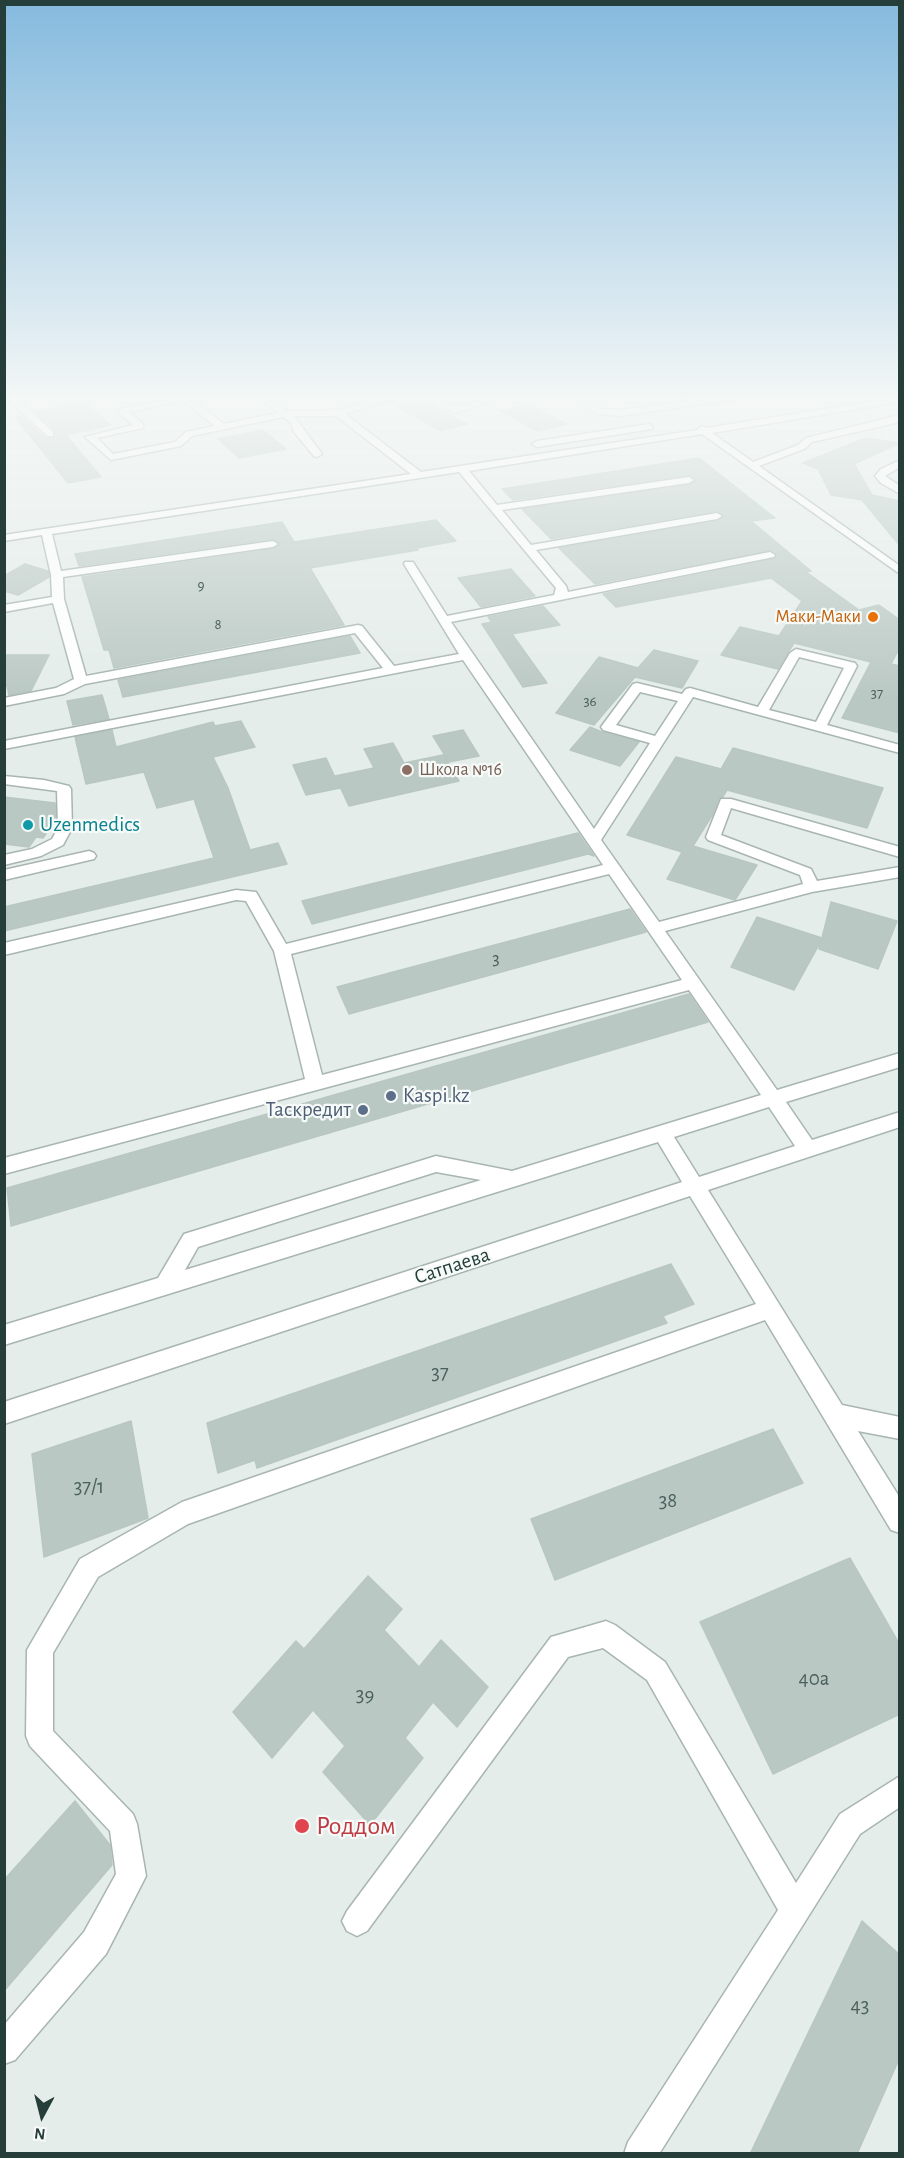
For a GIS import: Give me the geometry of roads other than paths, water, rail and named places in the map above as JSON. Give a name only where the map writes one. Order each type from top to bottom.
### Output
[{"type":"street","points":[[4,538],[70,528],[90,535],[146,526],[160,514],[268,498]]},
{"type":"street","points":[[488,498],[562,588],[558,597]]},
{"type":"street","points":[[497,508],[568,498]]},
{"type":"street","points":[[795,498],[900,571]]},
{"type":"street","points":[[530,548],[717,516]]},
{"type":"street","points":[[46,532],[57,574],[58,599],[81,681]]},
{"type":"street","points":[[57,574],[273,543]]},
{"type":"street","points":[[445,620],[770,555]]},
{"type":"street","points":[[409,564],[466,656],[808,1149]]},
{"type":"street","points":[[4,609],[58,599]]},
{"type":"street","points":[[4,702],[60,691],[81,681],[358,629],[391,671]]},
{"type":"street","points":[[762,711],[796,653],[851,666],[820,726]]},
{"type":"street","points":[[4,745],[466,656]]},
{"type":"street","points":[[658,741],[608,727],[637,687],[686,699]]},
{"type":"street","points":[[594,840],[690,692],[900,749]]},
{"type":"street","points":[[4,780],[44,784],[64,789],[65,828],[58,842],[36,853],[4,860]]},
{"type":"street","points":[[812,887],[806,872],[713,837],[726,802],[900,852]]},
{"type":"street","points":[[4,875],[89,856]]},
{"type":"street","points":[[282,951],[614,868]]},
{"type":"street","points":[[655,928],[812,887],[900,872]]},
{"type":"street","points":[[4,949],[236,896],[251,896],[282,951],[315,1084]]},
{"type":"street","points":[[4,1166],[693,983]]},
{"type":"street","points":[[4,1335],[900,1060]]},
{"type":"street","name":"Сатпаева","points":[[4,1413],[900,1119]]},
{"type":"street","points":[[663,1132],[900,1521]]},
{"type":"street","points":[[164,1287],[191,1240],[247,1222],[436,1164],[514,1179]]},
{"type":"street","points":[[4,2049],[95,1943],[131,1876],[123,1824],[40,1736],[40,1650],[89,1568],[182,1514],[770,1309]]},
{"type":"street","points":[[834,1414],[900,1428]]},
{"type":"street","points":[[357,1921],[560,1647],[606,1634],[656,1671],[795,1910]]},
{"type":"street","points":[[640,2154],[850,1824],[900,1790]]},
{"type":"place","name":"Маки-Маки","points":[[873,617]]},
{"type":"place","name":"Школа №16","points":[[407,770]]},
{"type":"place","name":"Uzenmedics","points":[[28,825]]},
{"type":"place","name":"Kaspi.kz","points":[[391,1096]]},
{"type":"place","name":"Таскредит","points":[[363,1110]]},
{"type":"place","name":"Роддом","points":[[302,1826]]}]
